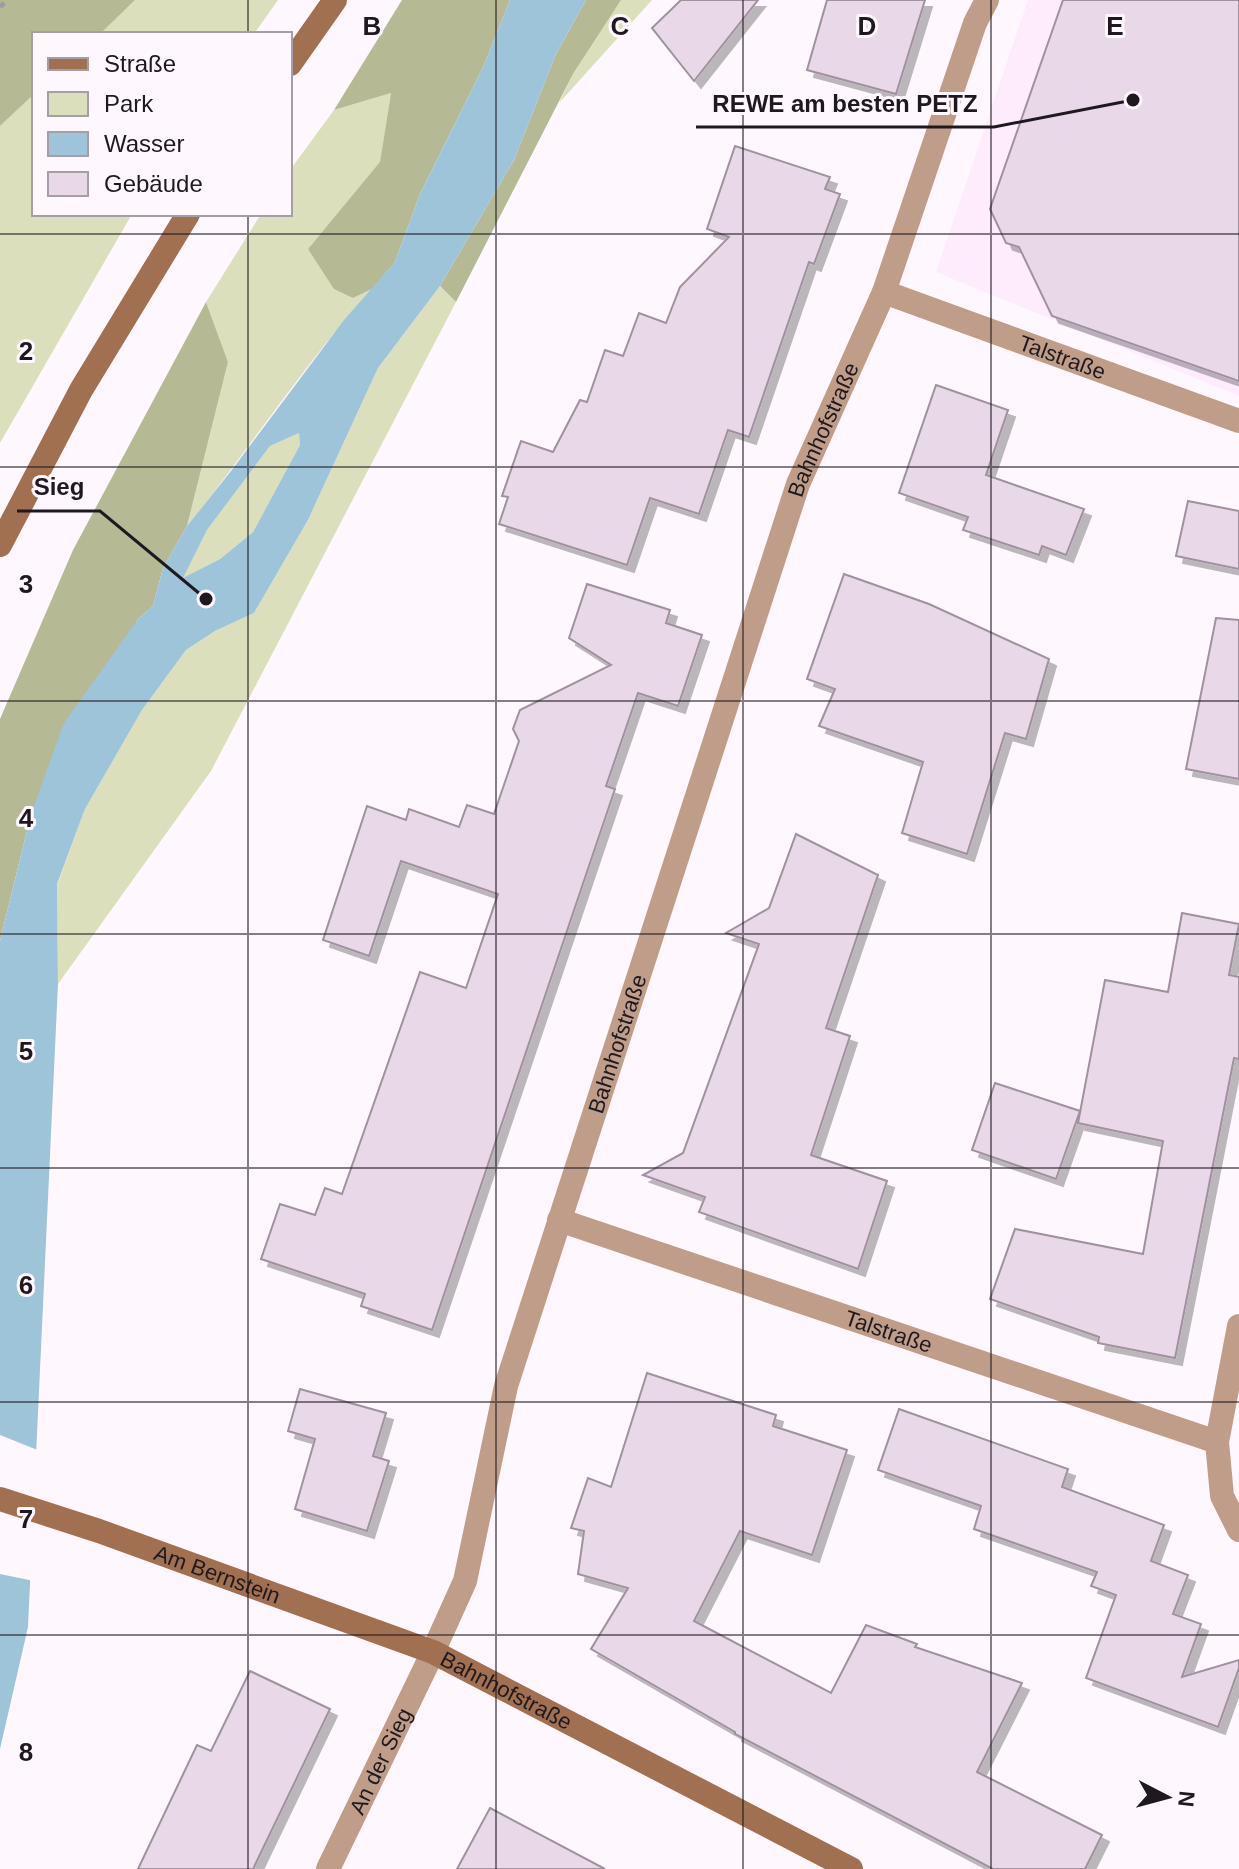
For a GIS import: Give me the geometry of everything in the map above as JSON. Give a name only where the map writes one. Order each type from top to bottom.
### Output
[{"type":"street","points":[[292,61],[335,0]]},
{"type":"street","name":"Bahnhofstraße","points":[[851,1869],[433,1652],[465,1581],[506,1386],[798,484],[884,292],[975,23],[987,0]]},
{"type":"street","points":[[0,545],[81,390],[187,216]]},
{"type":"street","name":"Talstraße","points":[[884,292],[1239,421]]},
{"type":"street","name":"Talstraße","points":[[559,1220],[1217,1442]]},
{"type":"street","points":[[1239,1326],[1217,1442],[1222,1496],[1239,1530]]},
{"type":"street","name":"Am Bernstein","points":[[0,1499],[99,1531],[433,1652]]},
{"type":"street","name":"An der Sieg","points":[[328,1869],[433,1652]]},
{"type":"path","points":[[0,7],[7,0]]},
{"type":"shaded area","points":[[1028,0],[1239,0],[1239,396],[936,272]]},
{"type":"green space","points":[[0,0],[135,0],[102,32],[32,32],[32,96],[0,126]]},
{"type":"green space","points":[[135,0],[278,0],[255,32],[102,32]]},
{"type":"green space","points":[[402,0],[510,0],[484,65],[420,194],[395,262],[372,289],[353,298],[334,289],[308,249],[380,162],[391,93],[334,110]]},
{"type":"green space","points":[[586,0],[621,0],[573,74],[456,302],[440,286],[514,160],[556,54]]},
{"type":"green space","points":[[621,0],[652,0],[559,103],[573,74]]},
{"type":"green space","points":[[391,93],[380,163],[308,249],[353,298],[372,289],[324,346],[187,526],[228,362],[206,302],[260,216],[292,216],[292,167],[334,110]]},
{"type":"green space","points":[[32,96],[32,216],[131,216],[0,443],[0,126]]},
{"type":"green space","points":[[440,286],[456,302],[211,771],[58,984],[57,885],[85,809],[142,710],[186,650],[215,631],[254,613],[308,520],[378,368]]},
{"type":"green space","points":[[206,302],[228,362],[187,526],[163,568],[153,606],[138,619],[31,814],[0,941],[0,719],[73,550]]},
{"type":"green space","points":[[299,433],[300,445],[253,532],[220,559],[182,579],[207,530],[270,446]]},
{"type":"water","points":[[510,0],[586,0],[556,54],[514,160],[440,286],[378,368],[308,520],[254,613],[215,631],[186,650],[142,710],[85,809],[57,884],[58,984],[28,1627],[0,1749],[0,941],[31,814],[64,723],[138,619],[153,606],[163,568],[187,526],[344,320],[395,262],[420,194],[484,65]],"holes":[[[299,433],[300,445],[253,532],[220,559],[183,578],[207,530],[270,446]]]},
{"type":"pier","points":[[0,1435],[40,1451],[34,1581],[0,1574]]},
{"type":"building","points":[[681,0],[758,0],[694,81],[652,28]]},
{"type":"building","points":[[827,0],[925,0],[896,94],[807,70]]},
{"type":"building","points":[[1063,0],[1239,0],[1239,381],[1052,316],[1019,247],[1006,243],[990,209]]},
{"type":"building","points":[[735,146],[830,177],[825,189],[840,194],[814,264],[809,262],[749,437],[728,430],[699,514],[650,498],[627,565],[499,524],[508,497],[502,496],[521,441],[553,452],[580,400],[587,402],[605,350],[623,356],[639,313],[666,323],[680,287],[729,237],[707,229]]},
{"type":"building","points":[[936,385],[1008,410],[986,475],[1084,509],[1066,555],[1042,546],[1039,555],[963,530],[968,517],[899,493]]},
{"type":"building","points":[[1188,501],[1239,511],[1239,569],[1176,556]]},
{"type":"building","points":[[844,574],[929,604],[1049,659],[1026,739],[1005,733],[967,854],[902,833],[923,762],[819,726],[835,689],[807,679]]},
{"type":"building","points":[[587,584],[670,610],[666,623],[702,635],[678,706],[638,693],[606,786],[615,789],[432,1330],[361,1306],[365,1294],[261,1259],[280,1204],[315,1215],[325,1188],[342,1194],[420,972],[466,988],[498,894],[401,861],[369,956],[323,940],[367,806],[406,820],[409,809],[459,827],[467,805],[494,814],[519,741],[513,729],[520,710],[611,665],[569,638]]},
{"type":"building","points":[[1216,618],[1239,620],[1239,779],[1186,769]]},
{"type":"building","points":[[796,834],[878,875],[826,1028],[850,1036],[811,1155],[887,1181],[858,1269],[699,1212],[705,1197],[643,1175],[683,1153],[759,944],[726,933],[769,908]]},
{"type":"building","points":[[1182,913],[1239,924],[1229,975],[1239,977],[1239,1059],[1234,1058],[1175,1358],[1098,1343],[1099,1337],[990,1299],[1015,1229],[1143,1254],[1163,1141],[1078,1123],[1105,980],[1168,992]]},
{"type":"building","points":[[995,1083],[1080,1111],[1056,1179],[972,1150]]},
{"type":"building","points":[[647,1373],[776,1415],[773,1426],[847,1450],[812,1555],[740,1531],[694,1621],[831,1693],[866,1625],[917,1644],[915,1647],[1022,1683],[977,1772],[1102,1835],[1085,1869],[993,1869],[735,1734],[591,1649],[628,1588],[578,1574],[584,1531],[571,1528],[588,1478],[611,1487]]},
{"type":"building","points":[[300,1389],[386,1413],[373,1456],[389,1461],[367,1531],[295,1509],[315,1439],[288,1431]]},
{"type":"building","points":[[899,1409],[1068,1469],[1062,1487],[1164,1525],[1151,1561],[1188,1575],[1173,1614],[1201,1624],[1182,1677],[1239,1660],[1218,1727],[1086,1678],[1116,1595],[1091,1586],[1097,1572],[974,1529],[981,1506],[878,1470]]},
{"type":"building","points":[[250,1671],[330,1709],[253,1869],[138,1869],[197,1745],[211,1751]]},
{"type":"building","points":[[490,1808],[605,1869],[457,1869]]},
{"type":"place","name":"REWE am besten PETZ","points":[[1133,100]]},
{"type":"place","name":"Sieg","points":[[206,599]]}]
